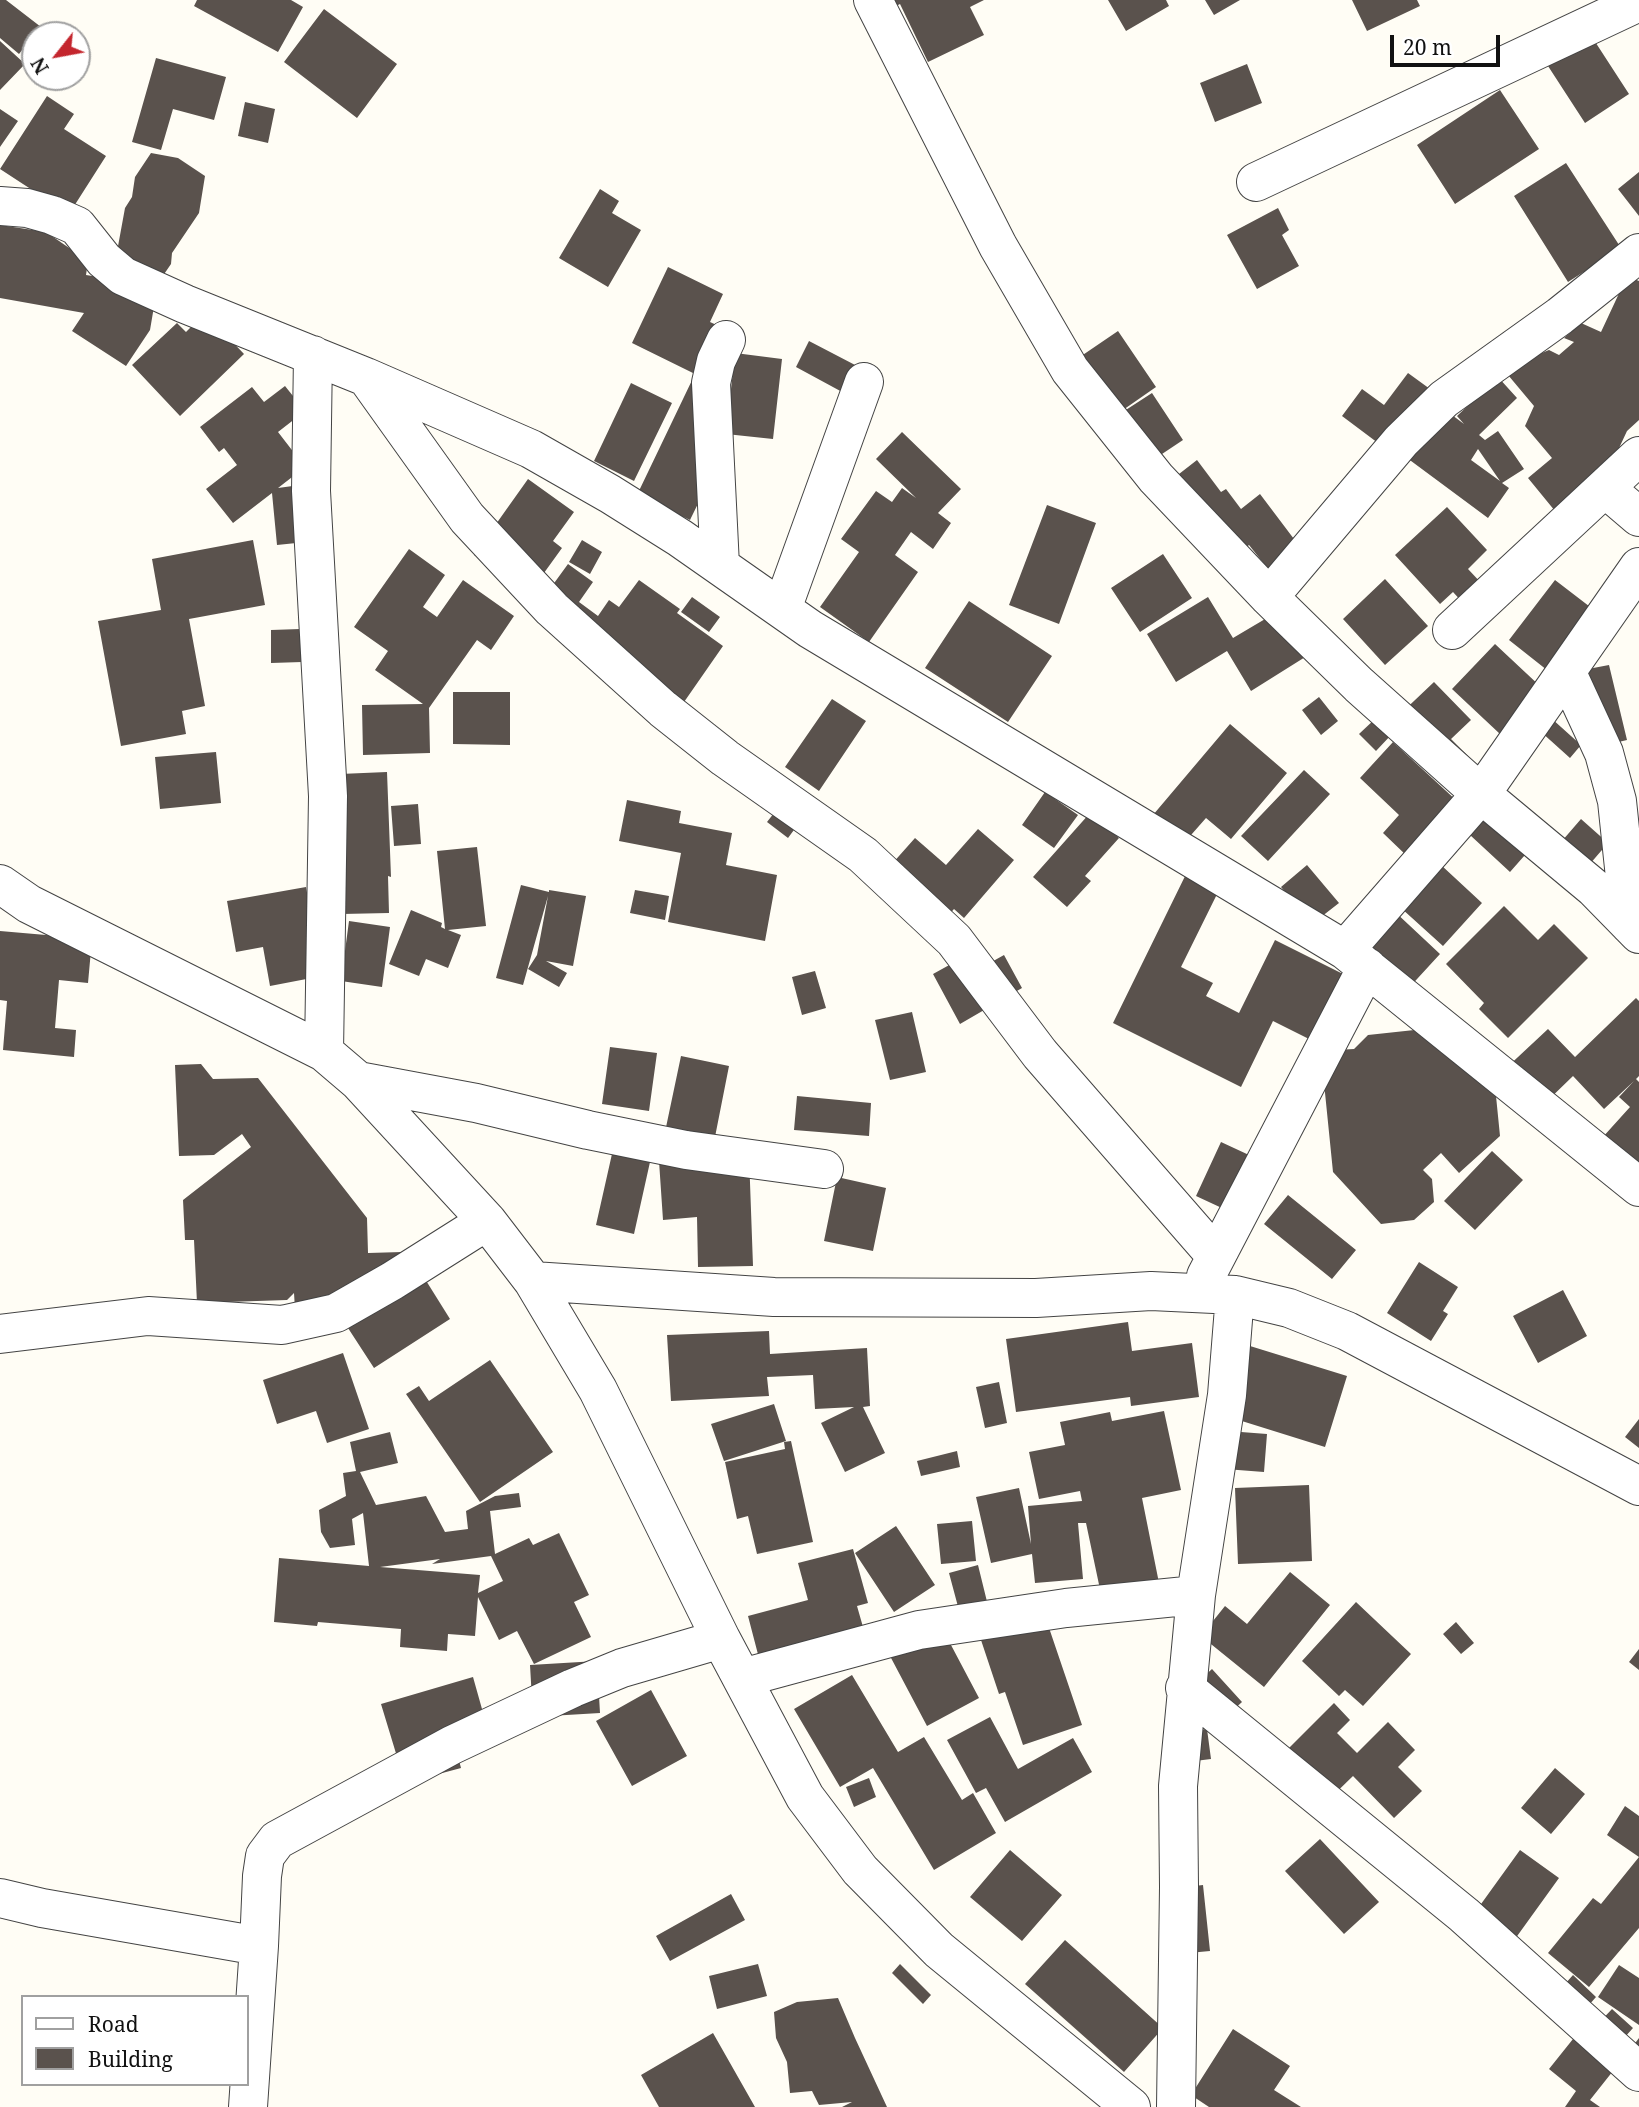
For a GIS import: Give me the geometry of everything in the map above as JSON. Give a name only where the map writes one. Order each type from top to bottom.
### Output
[{"type":"street","points":[[873,0],[998,246],[1070,370],[1156,478],[1269,597],[1359,685],[1481,794],[1594,888],[1635,930]]},
{"type":"street","points":[[1256,181],[1639,2]]},
{"type":"street","points":[[0,206],[27,208],[77,226],[104,260],[123,276],[531,449],[622,501],[810,629],[1356,958],[1639,1186]]},
{"type":"street","points":[[1269,597],[1401,441],[1444,399],[1560,316],[1639,253]]},
{"type":"street","points":[[720,566],[711,383],[716,361],[726,340]]},
{"type":"street","points":[[313,355],[311,491],[328,796],[324,1052]]},
{"type":"street","points":[[366,377],[467,517],[552,610],[663,709],[725,758],[863,855],[954,940],[1040,1054],[1216,1256]]},
{"type":"street","points":[[782,610],[864,382]]},
{"type":"street","points":[[1452,630],[1639,456]]},
{"type":"street","points":[[1605,488],[1639,517]]},
{"type":"street","points":[[1197,1294],[1356,958],[1481,794],[1639,567]]},
{"type":"street","points":[[1567,673],[1604,752],[1617,801],[1635,930]]},
{"type":"street","points":[[0,884],[29,904],[324,1052],[358,1081],[487,1221],[533,1281],[598,1390],[721,1639],[805,1797],[860,1870],[939,1950],[1131,2107]]},
{"type":"street","points":[[358,1081],[476,1103],[686,1150],[824,1169]]},
{"type":"street","points":[[0,1334],[148,1316],[282,1325],[336,1313],[487,1221]]},
{"type":"street","points":[[533,1281],[774,1297],[1022,1298],[1151,1291],[1235,1295],[1289,1308],[1347,1331],[1639,1486]]},
{"type":"street","points":[[1176,2107],[1178,1786],[1185,1688],[1196,1595],[1227,1395],[1235,1295]]},
{"type":"street","points":[[742,1678],[919,1630],[1066,1608],[1196,1595]]},
{"type":"street","points":[[248,2107],[261,1876],[265,1856],[277,1840],[452,1745],[573,1688],[622,1668],[721,1639]]},
{"type":"street","points":[[1185,1688],[1464,1915],[1639,2071]]},
{"type":"street","points":[[0,1898],[42,1908],[259,1946]]},
{"type":"building","points":[[0,0],[6,0],[33,21],[21,21],[19,54],[0,38]]},
{"type":"building","points":[[197,0],[291,0],[303,7],[278,52],[194,6]]},
{"type":"building","points":[[878,0],[984,0],[970,7],[984,35],[928,62],[900,4],[884,12]]},
{"type":"building","points":[[1108,0],[1166,0],[1169,6],[1126,31]]},
{"type":"building","points":[[1205,0],[1240,0],[1214,15]]},
{"type":"building","points":[[1352,0],[1417,0],[1420,6],[1367,31]]},
{"type":"building","points":[[324,9],[397,64],[357,118],[284,62]]},
{"type":"building","points":[[1592,37],[1629,94],[1585,123],[1548,66]]},
{"type":"building","points":[[0,41],[21,60],[21,68],[0,90]]},
{"type":"building","points":[[156,58],[226,77],[214,120],[173,109],[161,150],[132,142]]},
{"type":"building","points":[[1247,64],[1262,103],[1215,122],[1200,83]]},
{"type":"building","points":[[1500,90],[1539,149],[1455,204],[1417,145]]},
{"type":"building","points":[[47,96],[74,114],[64,129],[106,156],[69,214],[0,169]]},
{"type":"building","points":[[245,102],[275,109],[268,143],[238,136]]},
{"type":"building","points":[[0,109],[18,121],[0,147]]},
{"type":"building","points":[[151,153],[178,158],[205,176],[199,213],[172,253],[171,264],[158,283],[150,330],[126,366],[72,331],[84,313],[0,298],[0,225],[46,232],[88,261],[86,275],[112,279],[125,208],[132,197],[135,177]]},
{"type":"building","points":[[1566,163],[1621,248],[1568,282],[1514,196]]},
{"type":"building","points":[[1639,172],[1639,216],[1618,189]]},
{"type":"building","points":[[600,189],[619,201],[612,213],[641,230],[608,287],[559,258]]},
{"type":"building","points":[[1278,208],[1289,230],[1282,235],[1299,266],[1257,289],[1227,235]]},
{"type":"building","points":[[668,267],[723,294],[710,322],[736,334],[694,420],[730,438],[690,520],[637,495],[695,374],[632,343]]},
{"type":"building","points":[[1632,278],[1639,281],[1639,420],[1627,431],[1613,461],[1555,511],[1528,478],[1552,458],[1525,426],[1534,406],[1503,369],[1549,350],[1559,355],[1574,342],[1564,338],[1581,323],[1601,332],[1622,287]]},
{"type":"building","points":[[205,313],[244,354],[180,416],[132,365],[177,323],[186,332]]},
{"type":"building","points":[[1118,331],[1156,387],[1110,419],[1071,363]]},
{"type":"building","points":[[809,341],[857,366],[844,393],[796,367]]},
{"type":"building","points":[[735,353],[782,359],[773,439],[726,434]]},
{"type":"building","points":[[1408,373],[1430,389],[1386,449],[1342,416],[1362,389],[1384,405]]},
{"type":"building","points":[[1498,377],[1517,398],[1479,435],[1485,440],[1498,431],[1524,469],[1502,483],[1509,488],[1488,518],[1403,455],[1440,406],[1464,424],[1457,416]],"holes":[[[1478,449],[1500,481],[1471,460]]]},
{"type":"building","points":[[631,383],[672,403],[634,481],[594,461]]},
{"type":"building","points":[[285,386],[305,411],[278,432],[305,467],[278,488],[300,485],[306,542],[277,545],[272,493],[233,523],[206,489],[237,465],[224,448],[219,452],[200,427],[252,387],[264,402]]},
{"type":"building","points":[[1152,393],[1183,440],[1147,464],[1115,417]]},
{"type":"building","points":[[902,432],[961,489],[938,513],[951,523],[933,549],[911,532],[895,555],[918,572],[869,642],[820,607],[859,552],[841,539],[876,491],[892,502],[902,488],[916,498],[876,459]]},
{"type":"building","points":[[1197,460],[1221,492],[1226,489],[1241,509],[1260,494],[1300,547],[1269,570],[1249,545],[1229,561],[1161,488]]},
{"type":"building","points":[[528,479],[574,512],[553,541],[562,548],[536,584],[503,575],[474,555]]},
{"type":"building","points":[[1047,505],[1096,523],[1059,624],[1009,605]]},
{"type":"building","points":[[1447,507],[1487,550],[1468,569],[1483,585],[1464,604],[1453,592],[1440,604],[1395,555]]},
{"type":"building","points":[[253,540],[265,605],[189,619],[205,706],[182,711],[186,734],[121,746],[98,621],[161,610],[152,559]]},
{"type":"building","points":[[582,540],[602,552],[590,574],[569,562]]},
{"type":"building","points":[[409,549],[445,575],[423,607],[437,617],[463,580],[514,616],[491,650],[477,640],[429,708],[430,753],[363,755],[362,705],[423,704],[375,670],[388,651],[354,627]]},
{"type":"building","points":[[1163,554],[1192,598],[1140,632],[1111,588]]},
{"type":"building","points":[[568,564],[593,582],[579,602],[598,616],[609,600],[619,607],[639,580],[680,609],[677,613],[723,646],[675,715],[544,597]]},
{"type":"building","points":[[1385,579],[1428,626],[1385,665],[1343,619]]},
{"type":"building","points":[[1555,580],[1598,613],[1552,674],[1509,640]]},
{"type":"building","points":[[692,597],[720,617],[709,632],[681,612]]},
{"type":"building","points":[[1208,597],[1233,638],[1282,609],[1310,654],[1251,691],[1227,651],[1176,682],[1147,634]]},
{"type":"building","points":[[969,601],[1052,656],[1008,722],[925,668]]},
{"type":"building","points":[[300,629],[302,662],[271,663],[271,630]]},
{"type":"building","points":[[1495,644],[1542,688],[1500,734],[1452,689]]},
{"type":"building","points":[[1609,665],[1627,740],[1606,745],[1588,669]]},
{"type":"building","points":[[1434,682],[1471,720],[1451,739],[1480,768],[1395,719]]},
{"type":"building","points":[[453,692],[510,692],[510,745],[453,744]]},
{"type":"building","points":[[1319,697],[1338,721],[1321,735],[1302,710]]},
{"type":"building","points":[[832,699],[866,721],[819,791],[785,767]]},
{"type":"building","points":[[1376,718],[1392,734],[1376,751],[1359,734]]},
{"type":"building","points":[[1551,718],[1581,745],[1570,758],[1540,731]]},
{"type":"building","points":[[1230,724],[1287,773],[1231,839],[1206,818],[1184,843],[1153,815]]},
{"type":"building","points":[[1393,742],[1458,802],[1408,857],[1383,833],[1399,815],[1360,778]]},
{"type":"building","points":[[216,752],[221,803],[160,809],[155,757]]},
{"type":"building","points":[[1304,770],[1330,794],[1268,861],[1241,836]]},
{"type":"building","points":[[387,772],[391,877],[388,876],[389,913],[342,914],[340,774]]},
{"type":"building","points":[[1045,792],[1078,815],[1054,848],[1022,825]]},
{"type":"building","points":[[788,795],[808,811],[788,838],[767,822]]},
{"type":"building","points":[[627,800],[681,811],[679,823],[732,833],[726,865],[777,875],[765,941],[668,922],[681,853],[619,841]]},
{"type":"building","points":[[418,804],[421,844],[394,846],[391,806]]},
{"type":"building","points":[[1492,811],[1532,847],[1510,872],[1470,835]]},
{"type":"building","points":[[1090,813],[1119,838],[1085,876],[1091,881],[1067,907],[1033,877]]},
{"type":"building","points":[[1581,819],[1608,843],[1576,880],[1549,856]]},
{"type":"building","points":[[978,829],[1014,860],[964,918],[954,909],[932,934],[875,883],[915,838],[946,865]]},
{"type":"building","points":[[477,847],[486,926],[448,930],[461,935],[448,968],[426,959],[419,976],[389,964],[411,910],[442,923],[441,927],[445,929],[437,851]]},
{"type":"building","points":[[1307,865],[1339,903],[1312,924],[1281,887]]},
{"type":"building","points":[[1441,865],[1482,903],[1443,946],[1401,908]]},
{"type":"building","points":[[1190,866],[1223,882],[1181,967],[1213,983],[1206,996],[1239,1013],[1275,940],[1347,976],[1315,1042],[1273,1021],[1241,1087],[1113,1023]]},
{"type":"building","points":[[521,885],[549,892],[586,896],[573,966],[546,961],[567,973],[559,987],[528,969],[537,955],[548,896],[523,985],[496,978]]},
{"type":"building","points":[[306,887],[322,976],[270,986],[263,947],[236,952],[227,901]]},
{"type":"building","points":[[635,890],[669,896],[665,920],[630,913]]},
{"type":"building","points":[[1504,906],[1538,940],[1554,924],[1588,958],[1508,1038],[1479,1009],[1484,1003],[1446,964]]},
{"type":"building","points":[[1393,910],[1440,954],[1395,1003],[1348,959]]},
{"type":"building","points":[[349,921],[390,927],[382,987],[341,981]]},
{"type":"building","points":[[0,931],[92,939],[88,983],[59,980],[55,1028],[76,1030],[74,1057],[3,1050],[7,1001],[0,1000]]},
{"type":"building","points":[[971,953],[979,969],[1004,955],[1022,988],[960,1024],[933,974]]},
{"type":"building","points":[[815,971],[826,1008],[802,1015],[792,977]]},
{"type":"building","points":[[1636,998],[1639,1001],[1639,1076],[1636,1079],[1639,1082],[1639,1173],[1602,1138],[1630,1107],[1619,1097],[1634,1081],[1604,1109],[1573,1076],[1539,1109],[1503,1071],[1548,1029],[1575,1057]]},
{"type":"building","points":[[912,1012],[926,1072],[890,1080],[875,1020]]},
{"type":"building","points":[[1433,1028],[1496,1096],[1500,1136],[1459,1173],[1441,1153],[1423,1170],[1432,1179],[1434,1202],[1414,1220],[1381,1224],[1333,1172],[1322,1063],[1336,1050],[1354,1049],[1368,1035]]},
{"type":"building","points":[[610,1047],[657,1053],[649,1111],[602,1104]]},
{"type":"building","points":[[681,1056],[729,1066],[714,1142],[665,1132]]},
{"type":"building","points":[[201,1064],[213,1079],[258,1078],[367,1218],[368,1253],[402,1252],[296,1325],[294,1293],[287,1300],[197,1303],[194,1240],[185,1240],[183,1200],[251,1147],[242,1134],[214,1155],[179,1156],[175,1065]]},
{"type":"building","points":[[797,1096],[871,1103],[869,1136],[794,1130]]},
{"type":"building","points":[[1221,1142],[1249,1155],[1224,1209],[1196,1196]]},
{"type":"building","points":[[614,1145],[652,1153],[634,1234],[596,1225]]},
{"type":"building","points":[[1492,1151],[1523,1180],[1475,1230],[1444,1201]]},
{"type":"building","points":[[749,1155],[753,1266],[698,1267],[697,1217],[663,1220],[659,1161]]},
{"type":"building","points":[[837,1177],[886,1188],[873,1251],[824,1241]]},
{"type":"building","points":[[1288,1195],[1356,1250],[1332,1279],[1264,1224]]},
{"type":"building","points":[[1419,1262],[1458,1287],[1443,1311],[1448,1314],[1431,1341],[1387,1313]]},
{"type":"building","points":[[425,1279],[450,1319],[374,1368],[348,1328]]},
{"type":"building","points":[[1563,1290],[1587,1336],[1538,1363],[1513,1316]]},
{"type":"building","points":[[1128,1322],[1132,1351],[1192,1343],[1199,1397],[1131,1406],[1130,1397],[1016,1412],[1006,1339]]},
{"type":"building","points":[[769,1331],[770,1354],[867,1348],[870,1406],[863,1407],[885,1453],[845,1472],[821,1423],[854,1407],[815,1409],[813,1375],[767,1377],[769,1396],[671,1401],[667,1335]]},
{"type":"building","points":[[1250,1346],[1347,1376],[1325,1447],[1229,1417]]},
{"type":"building","points":[[343,1353],[369,1429],[327,1443],[316,1411],[277,1424],[263,1380]]},
{"type":"building","points":[[490,1360],[553,1452],[480,1502],[406,1394],[419,1386],[429,1401]]},
{"type":"building","points":[[999,1382],[1007,1423],[985,1428],[976,1387]]},
{"type":"building","points":[[774,1404],[786,1441],[724,1461],[711,1424]]},
{"type":"building","points":[[1164,1411],[1181,1490],[1142,1498],[1159,1583],[1101,1594],[1086,1523],[1078,1523],[1083,1579],[1035,1583],[1032,1554],[991,1563],[976,1497],[1019,1488],[1031,1544],[1028,1506],[1082,1501],[1080,1491],[1039,1499],[1029,1452],[1065,1445],[1060,1422],[1110,1412],[1112,1421]]},
{"type":"building","points":[[1639,1419],[1639,1448],[1625,1437]]},
{"type":"building","points":[[1228,1431],[1267,1434],[1264,1472],[1225,1469]]},
{"type":"building","points":[[390,1432],[398,1463],[360,1472],[376,1505],[426,1496],[445,1532],[468,1529],[466,1511],[495,1496],[519,1493],[521,1507],[490,1511],[495,1554],[529,1538],[533,1545],[559,1533],[589,1595],[574,1602],[591,1637],[534,1664],[517,1631],[499,1640],[478,1597],[475,1636],[448,1634],[447,1651],[400,1647],[401,1629],[318,1622],[317,1626],[274,1622],[279,1558],[369,1566],[363,1513],[352,1519],[355,1545],[330,1548],[321,1532],[319,1510],[346,1496],[343,1473],[356,1471],[350,1442]],"holes":[[[491,1556],[503,1581],[478,1593],[480,1575],[380,1567],[440,1559],[432,1564]]]},
{"type":"building","points":[[791,1441],[813,1542],[757,1554],[748,1516],[737,1519],[725,1462],[785,1449],[784,1442]]},
{"type":"building","points":[[957,1451],[960,1467],[921,1476],[917,1461]]},
{"type":"building","points":[[1309,1485],[1312,1561],[1238,1564],[1235,1488]]},
{"type":"building","points":[[972,1521],[976,1561],[941,1564],[937,1524]]},
{"type":"building","points":[[896,1526],[935,1585],[894,1612],[855,1553]]},
{"type":"building","points":[[853,1549],[868,1603],[857,1606],[865,1634],[760,1662],[748,1616],[808,1600],[798,1563]]},
{"type":"building","points":[[978,1565],[992,1622],[964,1629],[949,1573]]},
{"type":"building","points":[[1290,1572],[1330,1605],[1264,1687],[1201,1636],[1225,1606],[1247,1624]]},
{"type":"building","points":[[1356,1602],[1411,1654],[1363,1706],[1345,1690],[1339,1696],[1302,1661]]},
{"type":"building","points":[[1046,1619],[1082,1725],[1023,1745],[1005,1692],[999,1694],[981,1640]]},
{"type":"building","points":[[1456,1622],[1474,1643],[1461,1654],[1443,1634]]},
{"type":"building","points":[[942,1628],[979,1698],[927,1726],[890,1656]]},
{"type":"building","points":[[1639,1649],[1639,1670],[1629,1662]]},
{"type":"building","points":[[597,1661],[600,1713],[533,1717],[530,1665]]},
{"type":"building","points":[[1212,1669],[1242,1702],[1230,1713],[1200,1680]]},
{"type":"building","points":[[852,1675],[898,1752],[924,1737],[962,1800],[973,1793],[996,1833],[934,1870],[873,1768],[840,1787],[794,1709]]},
{"type":"building","points":[[473,1677],[482,1709],[455,1745],[461,1768],[405,1783],[381,1704]]},
{"type":"building","points":[[651,1690],[687,1756],[632,1786],[596,1721]]},
{"type":"building","points":[[1334,1703],[1350,1720],[1337,1733],[1357,1753],[1388,1722],[1415,1750],[1398,1767],[1422,1791],[1394,1818],[1353,1776],[1314,1814],[1268,1769]]},
{"type":"building","points":[[990,1717],[1018,1769],[1073,1738],[1092,1772],[1005,1822],[986,1788],[976,1793],[947,1740]]},
{"type":"building","points":[[1207,1729],[1211,1759],[1179,1763],[1175,1733]]},
{"type":"building","points":[[1555,1768],[1585,1794],[1551,1834],[1521,1808]]},
{"type":"building","points":[[869,1778],[876,1797],[854,1807],[846,1787]]},
{"type":"building","points":[[1625,1806],[1639,1816],[1639,1857],[1607,1835]]},
{"type":"building","points":[[1320,1839],[1379,1902],[1344,1934],[1285,1871]]},
{"type":"building","points":[[1010,1850],[1062,1895],[1022,1941],[970,1897]]},
{"type":"building","points":[[1520,1850],[1559,1878],[1515,1939],[1476,1911]]},
{"type":"building","points":[[1639,1857],[1639,1928],[1589,1987],[1548,1953],[1593,1898],[1601,1904]]},
{"type":"building","points":[[1203,1885],[1210,1951],[1178,1954],[1170,1889]]},
{"type":"building","points":[[731,1894],[745,1920],[670,1961],[656,1936]]},
{"type":"building","points":[[1065,1940],[1163,2028],[1124,2072],[1025,1984]]},
{"type":"building","points":[[758,1964],[767,1996],[717,2009],[709,1976]]},
{"type":"building","points":[[900,1964],[931,1995],[923,2004],[892,1973]]},
{"type":"building","points":[[1619,1965],[1639,1978],[1639,2025],[1598,1997]]},
{"type":"building","points":[[1573,1975],[1596,1997],[1566,2031],[1542,2010]]},
{"type":"building","points":[[838,1998],[887,2107],[842,2107],[852,2102],[819,2105],[812,2091],[790,2093],[787,2062],[776,2038],[774,2012],[797,2002]]},
{"type":"building","points":[[1612,2009],[1633,2028],[1616,2047],[1595,2027]]},
{"type":"building","points":[[1233,2029],[1290,2066],[1274,2090],[1301,2107],[1209,2107],[1191,2095]]},
{"type":"building","points":[[713,2033],[755,2107],[659,2107],[641,2075]]},
{"type":"building","points":[[1577,2034],[1617,2067],[1639,2038],[1639,2091],[1613,2071],[1590,2100],[1600,2107],[1565,2107],[1576,2091],[1549,2069]]}]
